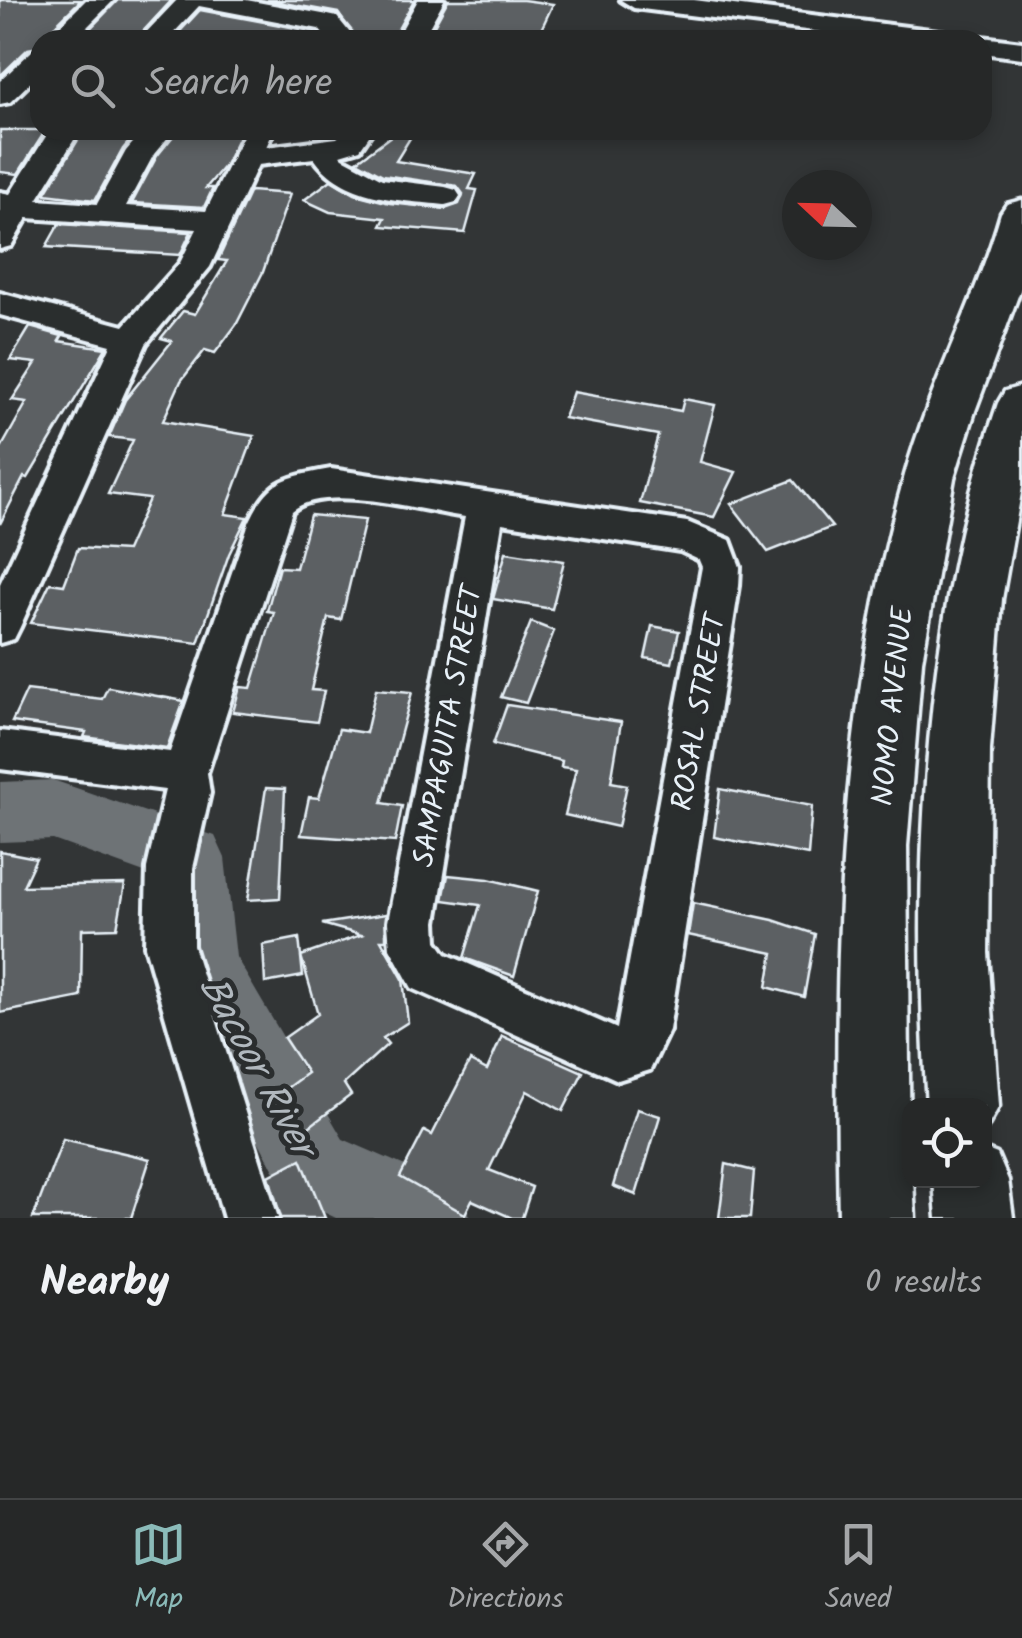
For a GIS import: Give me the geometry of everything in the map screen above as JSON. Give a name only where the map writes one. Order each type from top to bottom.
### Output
[{"type":"main road","name":"NOMO AVENUE","points":[[877,1218],[871,1029],[875,876],[888,687],[906,580],[944,423],[998,289],[1022,213]]},
{"type":"main road","points":[[963,1098],[954,897],[962,700],[972,593],[992,496],[1022,402]]},
{"type":"main road","points":[[972,1188],[974,1218]]},
{"type":"street","points":[[70,30],[101,0]]},
{"type":"street","points":[[162,30],[191,0]]},
{"type":"street","points":[[205,0],[328,23],[334,30]]},
{"type":"street","points":[[414,30],[431,0]]},
{"type":"street","points":[[634,0],[868,30]]},
{"type":"street","points":[[252,30],[269,12]]},
{"type":"street","points":[[992,46],[1022,50]]},
{"type":"street","points":[[0,96],[30,68]]},
{"type":"street","points":[[0,239],[9,205],[57,140]]},
{"type":"street","points":[[107,213],[151,140]]},
{"type":"street","points":[[0,627],[131,338],[194,268],[255,140]]},
{"type":"street","points":[[246,158],[324,151],[352,140]]},
{"type":"street","points":[[324,151],[338,172],[350,178],[444,196]]},
{"type":"street","points":[[9,205],[215,221]]},
{"type":"street","points":[[0,304],[131,338]]},
{"type":"street","name":"ROSAL STREET","points":[[186,783],[268,523],[278,504],[292,490],[331,482],[688,537],[716,551],[721,567],[640,1043],[632,1052],[618,1055],[600,1049],[429,971],[414,948]]},
{"type":"street","name":"SAMPAGUITA STREET","points":[[414,948],[412,922],[486,505]]},
{"type":"street","points":[[0,750],[186,783],[170,868],[169,946],[251,1218]]},
{"type":"building","points":[[0,0],[81,0],[50,30],[30,30],[30,49],[0,76]]},
{"type":"building","points":[[118,0],[172,0],[144,30],[89,30]]},
{"type":"building","points":[[267,0],[414,0],[398,30],[350,30],[338,13]]},
{"type":"building","points":[[448,0],[553,4],[541,30],[474,26],[471,30],[432,30]]},
{"type":"building","points":[[200,10],[306,30],[181,30]]},
{"type":"building","points":[[0,130],[30,130],[30,140],[40,140],[18,174],[0,172]]},
{"type":"building","points":[[78,140],[131,140],[95,200],[45,194]]},
{"type":"building","points":[[170,140],[237,140],[225,165],[206,188],[213,188],[204,207],[132,203]]},
{"type":"building","points":[[385,140],[409,140],[396,161],[476,174],[469,189],[477,190],[465,233],[381,226],[385,218],[330,212],[304,200],[331,180],[355,194],[390,203],[445,209],[459,204],[463,194],[457,186],[383,175],[357,161]]},
{"type":"building","points":[[250,191],[290,194],[263,272],[236,325],[215,353],[205,350],[181,381],[163,421],[254,436],[225,514],[247,517],[229,554],[198,643],[31,623],[50,583],[64,585],[78,548],[126,551],[149,499],[108,494],[133,440],[109,437],[125,400],[172,341],[161,338],[183,311],[195,314],[227,261],[218,260]]},
{"type":"building","points":[[59,224],[191,232],[180,255],[46,247]]},
{"type":"building","points":[[30,327],[62,336],[59,341],[106,348],[28,478],[24,477],[0,524],[0,450],[27,402],[12,400],[36,363],[10,360]]},
{"type":"building","points":[[573,392],[681,411],[684,399],[715,405],[700,462],[736,472],[714,517],[640,503],[658,435],[564,418]]},
{"type":"building","points":[[793,480],[832,527],[768,552],[731,504]]},
{"type":"building","points":[[310,515],[365,520],[341,620],[328,618],[311,690],[324,691],[317,722],[233,712],[240,687],[251,688],[274,612],[267,611],[279,567],[296,568]]},
{"type":"building","points":[[506,552],[564,561],[552,609],[493,599]]},
{"type":"building","points":[[531,622],[554,631],[526,703],[501,697]]},
{"type":"building","points":[[652,626],[679,631],[672,663],[645,658]]},
{"type":"building","points":[[108,687],[184,701],[167,748],[12,722],[27,690],[102,699]]},
{"type":"building","points":[[376,689],[412,692],[382,803],[402,806],[395,842],[301,835],[309,797],[319,798],[339,729],[366,733]]},
{"type":"building","points":[[507,705],[621,722],[611,782],[627,785],[618,827],[565,815],[576,769],[561,767],[562,761],[493,744]]},
{"type":"building","points":[[266,788],[285,789],[280,898],[248,900]]},
{"type":"building","points":[[720,789],[812,806],[808,855],[714,837]]},
{"type":"building","points":[[0,851],[36,858],[23,886],[125,884],[117,928],[82,929],[81,997],[0,1013]]},
{"type":"building","points":[[448,875],[488,879],[538,891],[514,976],[464,958],[480,905],[443,900]]},
{"type":"building","points":[[693,903],[773,920],[815,934],[804,997],[767,987],[773,953],[688,935]]},
{"type":"building","points":[[386,914],[386,940],[381,940],[403,979],[408,1022],[383,1038],[388,1044],[344,1084],[351,1095],[305,1130],[280,1093],[307,1073],[284,1038],[318,1014],[301,956],[361,935],[322,924]]},
{"type":"building","points":[[299,938],[303,976],[265,983],[263,945]]},
{"type":"building","points":[[502,1036],[583,1072],[563,1111],[527,1091],[489,1170],[532,1187],[522,1218],[512,1218],[472,1200],[465,1214],[400,1177],[424,1131],[432,1135],[470,1061],[487,1070]]},
{"type":"building","points":[[637,1109],[660,1116],[636,1195],[613,1186]]},
{"type":"building","points":[[63,1139],[150,1159],[131,1218],[33,1218]]},
{"type":"building","points":[[301,1159],[325,1218],[281,1218],[269,1176]]},
{"type":"building","points":[[726,1164],[754,1171],[750,1218],[719,1218]]},
{"type":"waterway","name":"Bacoor River","points":[[0,812],[53,810],[191,858],[201,965],[315,1167],[429,1218]]}]
